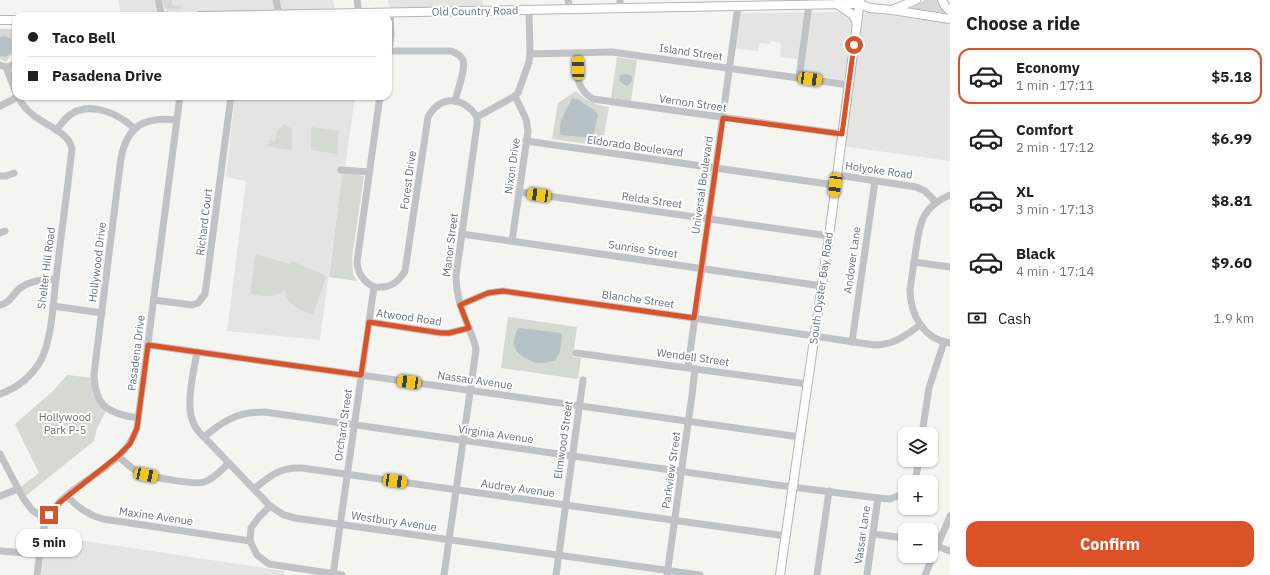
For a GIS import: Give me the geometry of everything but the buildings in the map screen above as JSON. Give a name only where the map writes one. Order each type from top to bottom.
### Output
[{"type":"main road","points":[[892,10],[916,0]]},
{"type":"main road","points":[[942,0],[950,11]]},
{"type":"main road","name":"Old Country Road","points":[[390,12],[570,9],[620,4],[676,3],[738,6],[749,3],[809,5],[862,1],[870,8],[950,19]]},
{"type":"main road","name":"South Oyster Bay Road","points":[[780,575],[829,236],[857,24],[862,1]]},
{"type":"main road","points":[[836,4],[853,15],[857,24]]},
{"type":"main road","points":[[0,20],[12,20]]},
{"type":"street","points":[[158,0],[161,12]]},
{"type":"street","points":[[276,0],[279,12]]},
{"type":"street","points":[[357,0],[359,12]]},
{"type":"street","points":[[568,0],[570,9]]},
{"type":"street","points":[[799,78],[809,5]]},
{"type":"street","name":"Universal Boulevard","points":[[691,368],[694,318],[738,6]]},
{"type":"street","points":[[392,53],[450,51],[456,53],[463,60],[463,65],[455,101],[466,104],[477,117],[515,96],[520,88],[529,62],[530,54],[529,10]]},
{"type":"street","name":"Island Street","points":[[530,54],[612,52],[849,85]]},
{"type":"street","name":"Vernon Street","points":[[577,53],[579,83],[584,93],[593,99],[842,134]]},
{"type":"street","name":"Shelter Hill Road","points":[[3,66],[12,85]]},
{"type":"street","name":"Nixon Drive","points":[[512,242],[528,131],[526,119],[515,96]]},
{"type":"street","points":[[0,106],[12,98]]},
{"type":"street","name":"Shelter Hill Road","points":[[0,394],[21,383],[34,371],[41,360],[48,338],[72,149],[68,140],[33,115],[23,106],[20,100]]},
{"type":"street","name":"Pasadena Drive","points":[[37,575],[47,520],[66,496],[118,456],[130,444],[135,434],[154,300],[179,100]]},
{"type":"street","name":"Richard Court","points":[[154,300],[192,305],[200,301],[205,294],[230,100]]},
{"type":"street","points":[[374,287],[361,277],[357,269],[356,262],[379,100]]},
{"type":"street","name":"Forest Drive","points":[[374,287],[382,288],[393,285],[401,279],[405,271],[428,117],[438,104],[445,101],[455,101]]},
{"type":"street","points":[[56,130],[72,114],[87,109],[102,110],[115,114],[135,129],[154,120],[176,120]]},
{"type":"street","name":"Manor Street","points":[[444,575],[476,350],[475,341],[460,305],[456,276],[477,117]]},
{"type":"street","name":"Hollywood Drive","points":[[135,129],[126,140],[121,158],[94,384],[96,392],[107,409],[118,414],[138,418]]},
{"type":"street","name":"Eldorado Boulevard","points":[[526,142],[835,185]]},
{"type":"street","points":[[340,170],[369,172]]},
{"type":"street","points":[[0,176],[6,176],[14,173]]},
{"type":"street","name":"Holyoke Road","points":[[837,175],[920,188],[929,194],[936,202]]},
{"type":"street","name":"Andover Lane","points":[[852,342],[875,181]]},
{"type":"street","name":"Relda Street","points":[[519,192],[829,236]]},
{"type":"street","points":[[923,427],[929,388],[947,343],[931,336],[920,325],[913,312],[910,299],[910,289],[920,225],[927,212],[936,202],[950,196]]},
{"type":"street","name":"Sunrise Street","points":[[462,234],[822,286]]},
{"type":"street","points":[[914,262],[950,267]]},
{"type":"street","points":[[0,305],[5,304],[19,289],[29,283],[37,280],[56,279]]},
{"type":"street","name":"Orchard Street","points":[[333,574],[374,287]]},
{"type":"street","name":"Blanche Street","points":[[460,305],[488,293],[503,291],[874,345],[888,344],[903,337],[920,325]]},
{"type":"street","points":[[53,306],[102,313]]},
{"type":"street","name":"Atwood Road","points":[[369,322],[441,333],[449,333],[469,328]]},
{"type":"street","name":"Nassau Avenue","points":[[148,345],[800,437]]},
{"type":"street","name":"Westbury Avenue","points":[[197,352],[190,402],[190,412],[195,426],[270,506],[284,515],[295,518],[558,555],[667,573],[700,575]]},
{"type":"street","name":"Wendell Street","points":[[576,353],[807,384]]},
{"type":"street","name":"Parkview Street","points":[[667,573],[689,422],[691,368]]},
{"type":"street","name":"Elmwood Street","points":[[556,575],[583,380]]},
{"type":"street","name":"Virginia Avenue","points":[[204,437],[228,419],[252,412],[265,412],[878,498],[890,499],[898,496]]},
{"type":"street","points":[[0,454],[18,489],[32,510],[47,520]]},
{"type":"street","points":[[118,456],[132,468],[146,475],[196,483],[212,478],[229,463]]},
{"type":"street","name":"Audrey Avenue","points":[[254,489],[276,472],[292,468],[786,536]]},
{"type":"street","points":[[0,496],[18,489]]},
{"type":"street","points":[[817,575],[828,491]]},
{"type":"street","name":"Maxine Avenue","points":[[66,496],[83,512],[93,517],[250,541]]},
{"type":"street","name":"Vassar Lane","points":[[867,575],[878,498]]},
{"type":"street","points":[[270,506],[254,522],[251,528],[250,541],[256,555],[269,564],[342,575]]},
{"type":"street","points":[[938,538],[950,516]]},
{"type":"street","points":[[873,534],[898,537]]},
{"type":"street","points":[[938,546],[950,551]]},
{"type":"street","points":[[0,551],[40,554]]},
{"type":"street","points":[[925,575],[929,563]]},
{"type":"shaded area","points":[[118,0],[154,0],[157,12],[121,12]]},
{"type":"shaded area","points":[[164,0],[333,0],[335,9],[166,12]]},
{"type":"shaded area","points":[[388,0],[482,0],[484,6],[390,8]]},
{"type":"shaded area","points":[[733,13],[872,13],[950,23],[950,161],[835,145],[844,81],[797,73],[798,59],[780,57],[781,43],[771,41],[770,44],[760,43],[758,51],[729,48]]},
{"type":"shaded area","points":[[6,36],[11,39],[11,53],[6,57],[0,56],[0,37]]},
{"type":"shaded area","points":[[627,74],[632,76],[632,81],[628,86],[619,80],[620,75]]},
{"type":"shaded area","points":[[572,98],[579,100],[595,110],[597,113],[598,116],[592,138],[561,135],[561,122]]},
{"type":"shaded area","points":[[235,100],[354,100],[344,175],[342,175],[320,340],[227,331],[246,181],[226,177]]},
{"type":"shaded area","points":[[518,328],[561,333],[560,352],[555,361],[536,363],[522,356],[516,350],[514,343],[514,338]]},
{"type":"shaded area","points":[[46,535],[285,571],[284,575],[41,575]]},
{"type":"green space","points":[[162,0],[172,0],[172,5],[181,6],[181,9],[165,9]]},
{"type":"green space","points":[[925,0],[940,0],[950,14],[950,17],[905,11]]},
{"type":"green space","points":[[0,29],[11,29],[12,54],[6,62],[0,59]]},
{"type":"green space","points":[[617,57],[637,60],[631,101],[611,98]]},
{"type":"green space","points":[[576,91],[591,102],[609,107],[602,146],[552,139],[558,103]]},
{"type":"green space","points":[[284,124],[292,129],[292,149],[268,147],[269,140],[275,141],[277,131]]},
{"type":"green space","points":[[311,127],[339,131],[337,154],[311,150]]},
{"type":"green space","points":[[344,173],[364,176],[352,258],[353,274],[357,281],[329,277],[342,175],[344,175]]},
{"type":"green space","points":[[256,254],[290,264],[292,261],[325,275],[326,278],[313,315],[294,306],[288,299],[285,289],[273,296],[250,294]]},
{"type":"green space","points":[[508,317],[577,327],[573,357],[581,358],[578,379],[501,368]]},
{"type":"green space","name":"Hollywood Park P-5","points":[[67,375],[94,378],[94,384],[107,409],[97,428],[94,441],[23,498],[18,489],[39,473],[15,424],[53,391]]},
{"type":"route","points":[[49,515],[59,503],[118,456],[130,444],[137,428],[148,345],[361,375],[369,322],[449,333],[469,328],[460,305],[488,293],[503,291],[537,295],[694,318],[723,118],[842,134],[854,45]]}]
